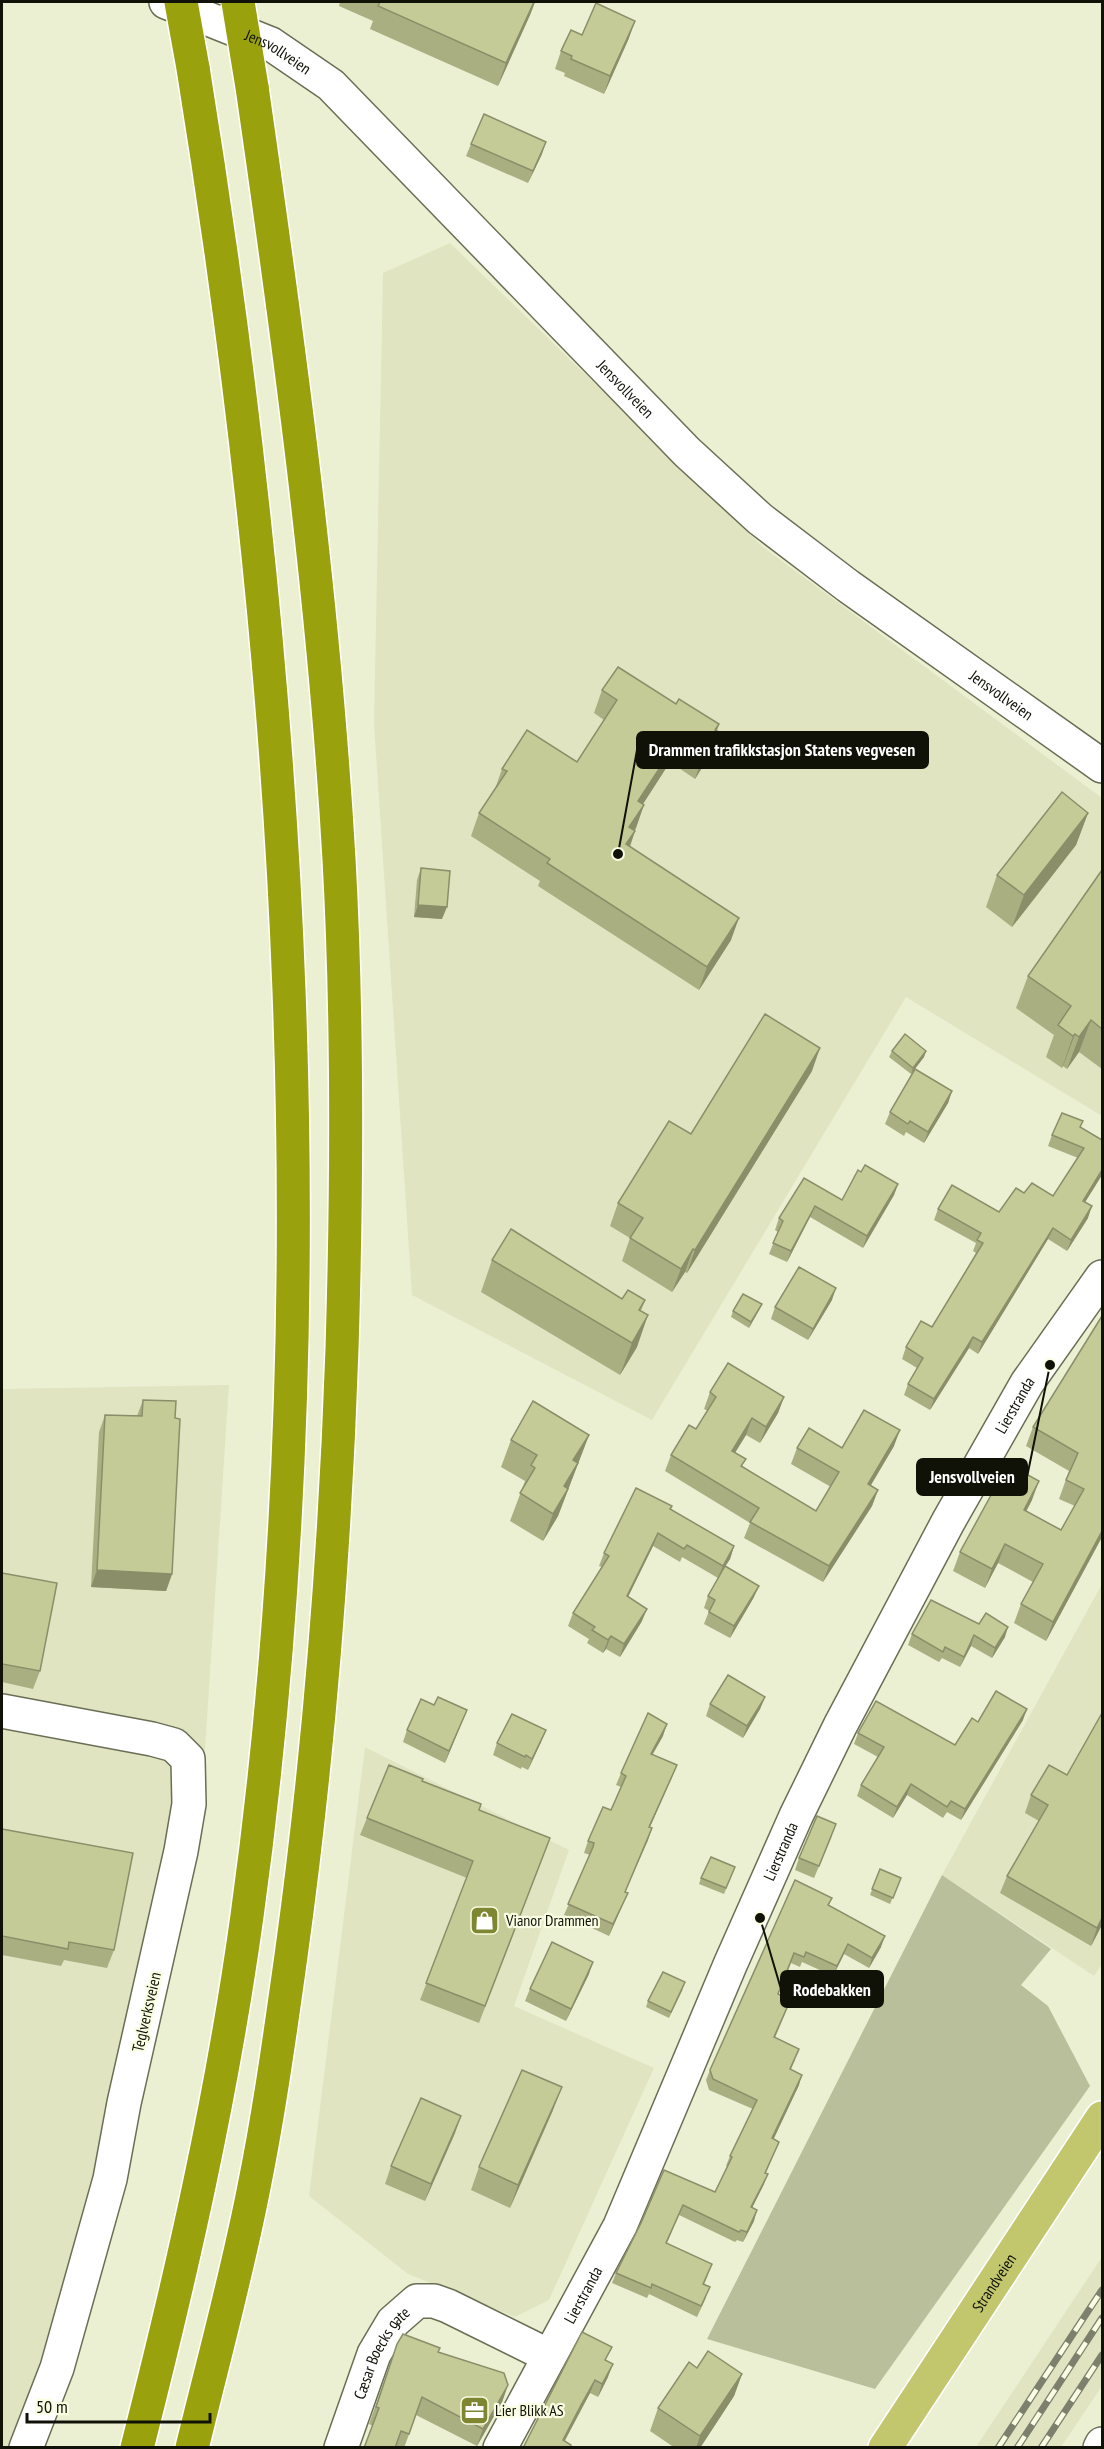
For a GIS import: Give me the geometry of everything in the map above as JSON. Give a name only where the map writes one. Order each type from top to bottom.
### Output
[{"type":"highway","points":[[137,2448],[168,2329],[202,2176],[246,1919],[261,1803],[275,1660],[283,1556],[291,1372],[293,1124],[287,951],[273,723],[238,387],[207,154],[181,2]]},
{"type":"highway","points":[[192,2448],[253,2195],[299,1900],[321,1696],[333,1542],[343,1308],[345,1078],[343,964],[329,708],[313,538],[283,301],[238,2]]},
{"type":"main road","name":"Strandveien","points":[[885,2448],[1102,2118]]},
{"type":"street","name":"Jensvollveien","points":[[166,2],[271,44],[331,85],[687,452],[760,519],[848,586],[1102,766]]},
{"type":"street","name":"Lierstranda","points":[[500,2448],[620,2226],[796,1816],[850,1705],[948,1522],[1027,1383],[1102,1277]]},
{"type":"street","name":"Teglverksveien","points":[[2,1711],[174,1745],[188,1759],[189,1804],[181,1851],[110,2178],[57,2368],[26,2448]]},
{"type":"street","name":"Cæsar Boecks gate","points":[[341,2448],[374,2354],[393,2322],[417,2301],[434,2301],[448,2306],[549,2356]]},
{"type":"shaded area","points":[[450,243],[763,547],[1102,798],[1102,1116],[906,997],[652,1420],[412,1295],[374,724],[383,273]]},
{"type":"shaded area","points":[[229,1385],[205,1749],[34,2448],[2,2447],[2,1389]]},
{"type":"shaded area","points":[[1102,1584],[1102,1964],[1094,1976],[942,1875]]},
{"type":"shaded area","points":[[365,1747],[569,1850],[514,2006],[654,2068],[549,2300],[515,2317],[408,2274],[309,2196]]},
{"type":"shaded area","points":[[942,1875],[1051,1949],[1021,1985],[1048,2006],[1090,2086],[875,2389],[707,2339]]},
{"type":"shaded area","points":[[1102,2257],[1102,2386],[1061,2447],[976,2447]]},
{"type":"building","points":[[380,2],[534,2],[506,63],[378,6]]},
{"type":"building","points":[[596,3],[635,21],[610,76],[571,59],[572,56],[561,51],[571,30],[582,35]]},
{"type":"building","points":[[484,114],[546,142],[533,171],[471,144]]},
{"type":"building","points":[[618,667],[676,704],[679,699],[719,724],[715,730],[719,732],[703,756],[678,740],[638,801],[644,805],[629,827],[635,831],[626,844],[739,918],[707,967],[547,863],[550,859],[479,813],[507,771],[502,769],[527,730],[577,762],[617,700],[602,690]]},
{"type":"building","points":[[1062,792],[1088,813],[1024,895],[997,875]]},
{"type":"building","points":[[421,868],[450,871],[447,907],[418,905]]},
{"type":"building","points":[[1102,870],[1102,1029],[1091,1020],[1079,1037],[1075,1034],[1073,1036],[1058,1025],[1071,1006],[1028,976]]},
{"type":"building","points":[[765,1014],[820,1048],[681,1269],[630,1238],[643,1218],[618,1203],[669,1121],[691,1134]]},
{"type":"building","points":[[905,1034],[926,1051],[913,1068],[892,1051]]},
{"type":"building","points":[[915,1069],[952,1091],[928,1132],[910,1121],[908,1124],[890,1112]]},
{"type":"building","points":[[1062,1113],[1083,1121],[1080,1127],[1102,1140],[1102,1170],[1083,1201],[1092,1206],[1071,1240],[1053,1228],[982,1342],[973,1337],[934,1399],[908,1384],[923,1358],[906,1347],[921,1321],[932,1327],[983,1243],[977,1240],[981,1233],[938,1209],[952,1185],[999,1212],[1016,1188],[1024,1193],[1032,1183],[1053,1196],[1084,1148],[1052,1135]]},
{"type":"building","points":[[865,1165],[898,1184],[867,1236],[815,1206],[791,1251],[773,1243],[783,1221],[779,1218],[804,1178],[842,1200],[858,1170],[861,1172]]},
{"type":"building","points":[[511,1229],[622,1299],[628,1290],[645,1300],[639,1310],[648,1315],[632,1343],[492,1260]]},
{"type":"building","points":[[799,1267],[836,1288],[813,1329],[775,1307]]},
{"type":"building","points":[[743,1294],[762,1304],[751,1322],[733,1311]]},
{"type":"building","points":[[1102,1316],[1102,1531],[1053,1622],[1021,1604],[1043,1564],[1005,1544],[992,1569],[960,1552],[1002,1475],[1013,1481],[1019,1470],[1039,1481],[1024,1510],[1061,1530],[1084,1489],[1066,1480],[1078,1453],[1033,1427]]},
{"type":"building","points":[[728,1363],[784,1397],[766,1427],[752,1418],[732,1451],[746,1459],[741,1466],[816,1511],[839,1472],[797,1448],[809,1428],[842,1448],[864,1410],[900,1430],[868,1484],[878,1490],[829,1566],[750,1522],[759,1508],[671,1455],[689,1425],[696,1429],[716,1397],[710,1392]]},
{"type":"building","points":[[143,1400],[176,1401],[175,1418],[180,1419],[172,1574],[97,1570],[105,1415],[142,1416]]},
{"type":"building","points":[[533,1401],[589,1435],[573,1460],[578,1463],[564,1486],[568,1489],[553,1514],[520,1493],[535,1468],[531,1465],[537,1455],[511,1440]]},
{"type":"building","points":[[636,1488],[672,1506],[670,1509],[734,1546],[723,1566],[687,1545],[684,1549],[658,1533],[627,1596],[647,1609],[624,1644],[611,1636],[608,1640],[592,1630],[595,1627],[573,1613],[609,1556],[604,1553]]},
{"type":"building","points":[[725,1566],[759,1586],[734,1626],[709,1612],[715,1600],[708,1596]]},
{"type":"building","points":[[2,1573],[57,1583],[40,1671],[2,1664]]},
{"type":"building","points":[[931,1600],[979,1624],[986,1613],[1008,1627],[995,1648],[974,1635],[964,1657],[945,1647],[943,1652],[912,1634]]},
{"type":"building","points":[[728,1675],[765,1697],[747,1726],[710,1704]]},
{"type":"building","points":[[996,1691],[1027,1709],[965,1809],[951,1801],[947,1807],[911,1784],[897,1807],[861,1785],[884,1747],[858,1733],[876,1701],[955,1745],[972,1718],[978,1722]]},
{"type":"building","points":[[438,1697],[467,1710],[449,1751],[407,1730],[421,1699],[434,1705]]},
{"type":"building","points":[[648,1713],[667,1724],[651,1754],[677,1765],[649,1827],[652,1828],[625,1892],[628,1893],[613,1924],[568,1904],[593,1847],[594,1843],[588,1841],[603,1807],[611,1810],[626,1776],[621,1773]]},
{"type":"building","points":[[1102,1713],[1102,1918],[1097,1928],[1007,1876],[1048,1805],[1031,1795],[1049,1765],[1067,1775]]},
{"type":"building","points":[[512,1714],[546,1730],[532,1759],[497,1743]]},
{"type":"building","points":[[389,1765],[423,1779],[422,1781],[481,1804],[479,1810],[550,1838],[485,2006],[426,1983],[473,1861],[367,1818]]},
{"type":"building","points":[[817,1816],[836,1824],[819,1866],[799,1858]]},
{"type":"building","points":[[2,1829],[133,1853],[114,1950],[69,1942],[68,1949],[2,1936]]},
{"type":"building","points":[[711,1857],[735,1867],[726,1888],[701,1878]]},
{"type":"building","points":[[880,1869],[901,1878],[893,1898],[872,1889]]},
{"type":"building","points":[[795,1880],[832,1898],[828,1905],[885,1936],[872,1958],[848,1944],[837,1966],[806,1952],[804,1957],[794,1953],[778,1994],[790,2001],[774,2037],[799,2049],[790,2069],[802,2075],[772,2138],[779,2142],[765,2173],[768,2174],[751,2207],[757,2210],[747,2232],[741,2230],[739,2232],[683,2205],[666,2243],[712,2264],[703,2284],[710,2287],[701,2306],[652,2284],[651,2288],[616,2273],[664,2170],[715,2192],[732,2157],[730,2156],[757,2100],[713,2079],[710,2070]]},
{"type":"building","points":[[552,1942],[593,1962],[571,2009],[530,1989]]},
{"type":"building","points":[[663,1972],[685,1982],[671,2012],[648,2001]]},
{"type":"building","points":[[522,2070],[562,2087],[518,2185],[479,2167]]},
{"type":"building","points":[[421,2098],[461,2116],[431,2184],[391,2166]]},
{"type":"building","points":[[582,2332],[612,2347],[605,2360],[613,2364],[602,2384],[595,2380],[563,2440],[571,2445],[570,2448],[523,2448]]},
{"type":"building","points":[[403,2334],[440,2348],[438,2352],[504,2373],[508,2385],[483,2429],[422,2397],[409,2434],[401,2431],[395,2448],[364,2448],[379,2408],[376,2407],[397,2344]]},
{"type":"building","points":[[708,2351],[742,2374],[700,2436],[658,2408],[689,2362],[697,2368]]},
{"type":"railway","points":[[998,2448],[1102,2290]]},
{"type":"railway","points":[[1017,2448],[1102,2318]]},
{"type":"railway","points":[[1041,2448],[1102,2355]]},
{"type":"place","name":"Drammen trafikkstasjon Statens vegvesen","points":[[618,854]]},
{"type":"place","name":"Jensvollveien","points":[[1050,1365]]},
{"type":"place","name":"Rodebakken","points":[[760,1918]]},
{"type":"place","name":"Vianor Drammen","points":[[485,1920]]},
{"type":"place","name":"Lier Blikk AS","points":[[474,2410]]}]
